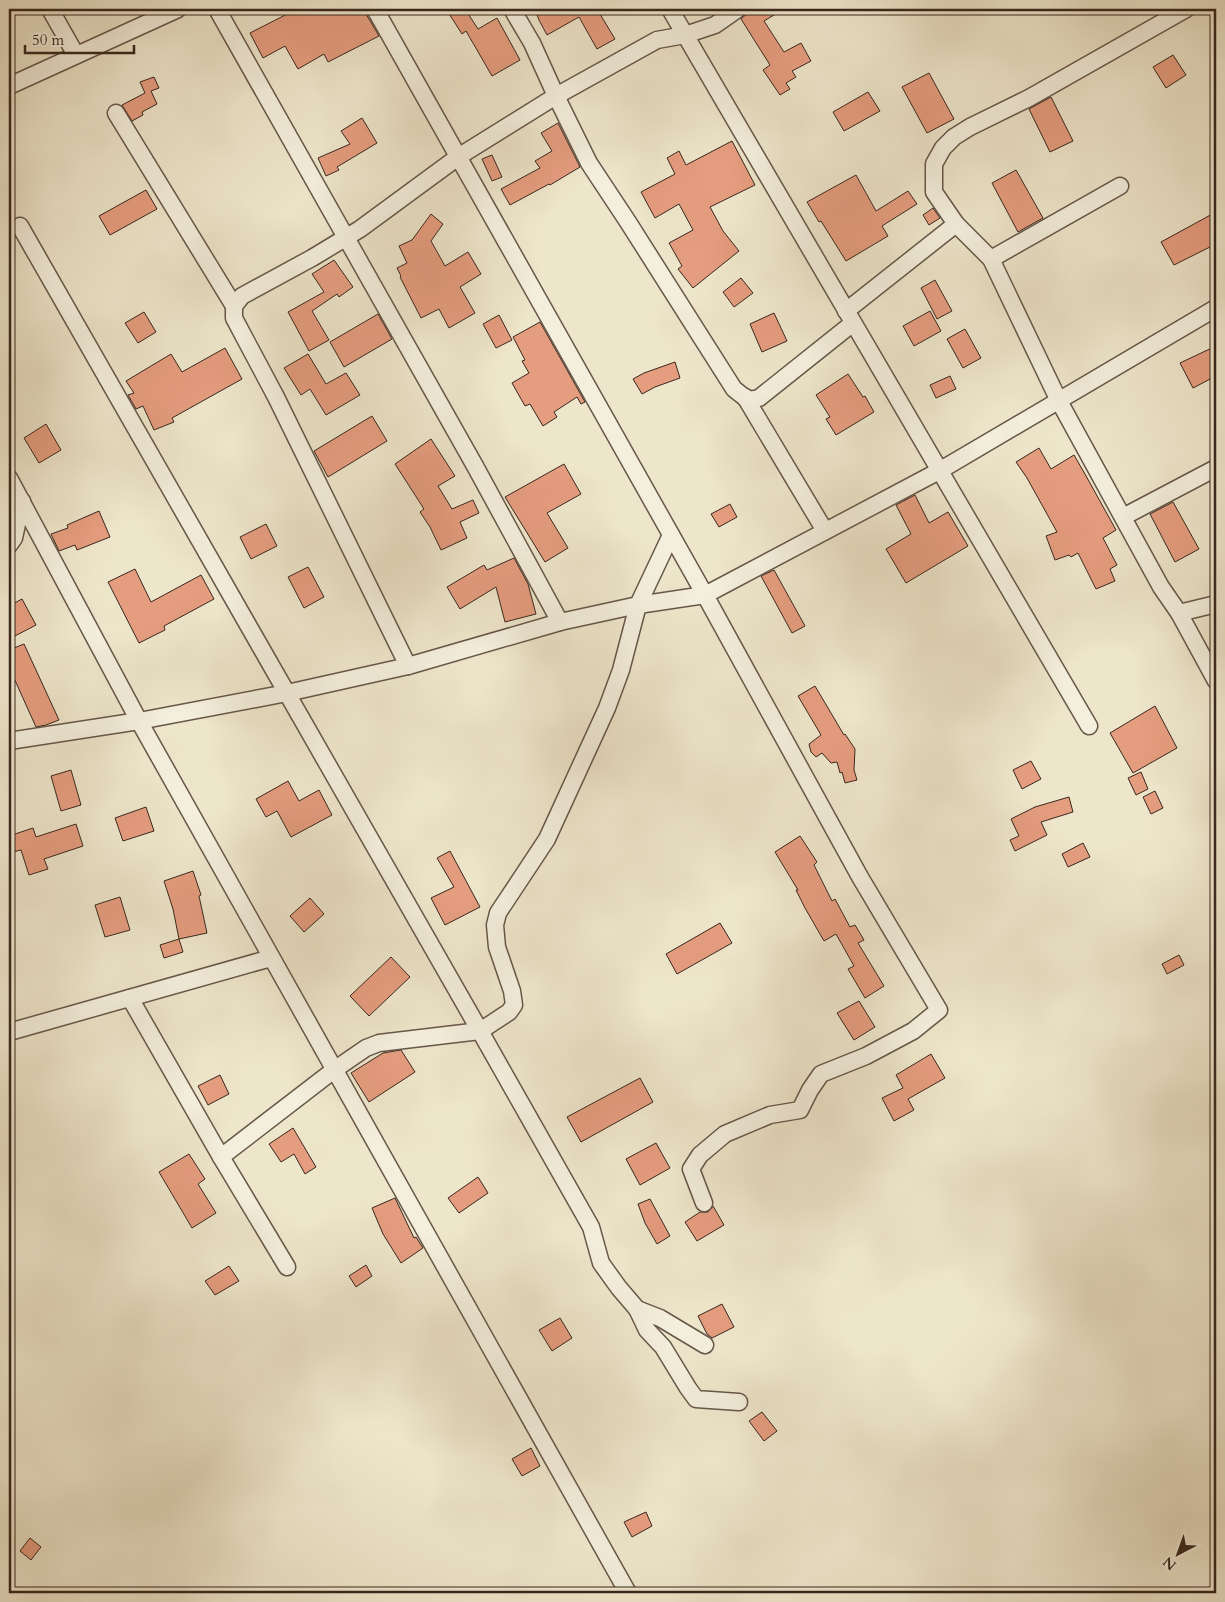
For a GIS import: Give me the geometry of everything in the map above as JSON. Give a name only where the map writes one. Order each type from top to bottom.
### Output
[{"type":"street","points":[[50,9],[76,55]]},
{"type":"street","points":[[9,86],[178,9]]},
{"type":"street","points":[[218,9],[475,466],[560,622]]},
{"type":"street","points":[[375,9],[705,595],[860,876],[939,1010],[913,1030],[866,1056],[821,1074],[800,1110],[770,1115],[725,1134],[700,1155],[691,1169],[704,1203]]},
{"type":"street","points":[[512,9],[532,43],[589,163],[734,389],[748,400],[759,398],[956,224]]},
{"type":"street","points":[[670,9],[1089,726]]},
{"type":"street","points":[[234,306],[242,296],[360,230],[458,157],[556,96],[657,40],[685,35],[715,25],[738,9]]},
{"type":"street","points":[[1186,9],[1030,98],[970,127],[954,137],[934,164],[934,192],[956,224],[991,259],[1059,401],[1216,682]]},
{"type":"street","points":[[116,113],[234,306],[234,318],[276,397],[408,666]]},
{"type":"street","points":[[991,259],[1120,186]]},
{"type":"street","points":[[20,226],[591,1227],[600,1263],[618,1288],[637,1309],[647,1330],[664,1347],[696,1398],[739,1402]]},
{"type":"street","points":[[9,742],[138,721],[287,693],[408,666],[560,622],[638,605],[705,595],[940,470],[1216,308]]},
{"type":"street","points":[[745,397],[825,531]]},
{"type":"street","points":[[1123,517],[1216,468]]},
{"type":"street","points":[[9,478],[138,721],[628,1593]]},
{"type":"street","points":[[9,545],[14,538],[22,501]]},
{"type":"street","points":[[221,1157],[334,1070],[366,1048],[379,1043],[480,1031],[510,1012],[514,1005],[512,991],[497,947],[495,925],[498,912],[547,839],[607,708],[621,670],[638,605],[671,535]]},
{"type":"street","points":[[1179,613],[1216,604]]},
{"type":"street","points":[[9,1032],[271,958]]},
{"type":"street","points":[[130,998],[221,1157],[288,1267]]},
{"type":"street","points":[[637,1309],[660,1318],[705,1346]]},
{"type":"building","points":[[297,9],[365,9],[379,36],[328,62],[324,54],[298,69],[285,46],[263,58],[250,33]]},
{"type":"building","points":[[446,9],[465,9],[478,29],[497,18],[520,60],[492,76],[466,31],[462,34]]},
{"type":"building","points":[[535,9],[597,9],[615,39],[597,49],[579,17],[547,35]]},
{"type":"building","points":[[752,9],[784,9],[764,21],[784,52],[801,43],[811,61],[792,71],[796,77],[786,83],[790,89],[780,95],[763,70],[770,65],[741,19]]},
{"type":"building","points":[[1173,55],[1186,75],[1166,88],[1153,67]]},
{"type":"building","points":[[929,73],[954,119],[927,133],[902,87]]},
{"type":"building","points":[[154,77],[159,88],[151,91],[157,104],[142,112],[143,115],[132,121],[122,105],[145,93],[140,82]]},
{"type":"building","points":[[868,92],[880,111],[844,131],[833,112]]},
{"type":"building","points":[[1051,97],[1073,141],[1050,152],[1029,109]]},
{"type":"building","points":[[362,118],[377,143],[337,167],[339,170],[326,176],[318,158],[350,144],[341,131]]},
{"type":"building","points":[[558,123],[580,167],[550,185],[510,205],[501,189],[540,168],[535,161],[552,151],[541,133]]},
{"type":"building","points":[[732,141],[755,185],[710,207],[723,231],[739,251],[693,288],[678,269],[682,266],[669,243],[693,230],[679,204],[655,218],[641,192],[675,174],[667,158],[679,151],[686,165]]},
{"type":"building","points":[[492,155],[502,177],[492,181],[482,159]]},
{"type":"building","points":[[1016,170],[1043,218],[1018,232],[992,183]]},
{"type":"building","points":[[856,175],[876,211],[908,191],[917,204],[882,226],[888,236],[846,261],[807,202]]},
{"type":"building","points":[[146,190],[157,209],[110,235],[99,216]]},
{"type":"building","points":[[933,208],[940,218],[929,225],[923,215]]},
{"type":"building","points":[[1216,212],[1216,244],[1174,265],[1161,242]]},
{"type":"building","points":[[431,214],[443,224],[431,241],[445,266],[468,252],[481,274],[460,287],[475,313],[449,328],[439,309],[421,318],[397,268],[407,263],[399,246],[412,240]]},
{"type":"building","points":[[334,260],[353,287],[339,297],[337,294],[312,311],[329,340],[309,351],[288,312],[324,292],[312,274]]},
{"type":"building","points":[[741,278],[753,293],[734,307],[723,292]]},
{"type":"building","points":[[935,280],[952,311],[937,319],[921,288]]},
{"type":"building","points":[[930,311],[941,331],[914,346],[903,326]]},
{"type":"building","points":[[144,312],[156,332],[138,343],[125,323]]},
{"type":"building","points":[[774,313],[787,341],[762,352],[750,324]]},
{"type":"building","points":[[378,314],[392,339],[344,367],[330,342]]},
{"type":"building","points":[[499,315],[512,340],[496,348],[483,324]]},
{"type":"building","points":[[540,322],[585,402],[581,404],[577,397],[554,412],[557,417],[543,426],[530,404],[525,406],[512,383],[529,373],[522,361],[525,360],[513,337]]},
{"type":"building","points":[[965,329],[981,358],[963,368],[947,339]]},
{"type":"building","points":[[1216,346],[1216,376],[1193,388],[1180,363]]},
{"type":"building","points":[[225,348],[242,379],[172,418],[174,422],[154,430],[143,406],[136,409],[128,395],[134,393],[126,381],[171,354],[182,372]]},
{"type":"building","points":[[308,354],[326,384],[346,373],[360,395],[326,415],[310,389],[301,395],[284,368]]},
{"type":"building","points":[[675,362],[680,378],[642,394],[633,379]]},
{"type":"building","points":[[848,374],[863,397],[865,396],[874,412],[836,435],[826,419],[830,417],[816,395]]},
{"type":"building","points":[[950,376],[956,389],[936,398],[930,385]]},
{"type":"building","points":[[372,416],[387,441],[328,477],[314,451]]},
{"type":"building","points":[[46,424],[61,450],[39,463],[24,438]]},
{"type":"building","points":[[431,439],[455,476],[438,486],[452,509],[473,500],[479,513],[460,522],[467,538],[441,550],[420,512],[424,509],[395,464]]},
{"type":"building","points":[[1039,448],[1051,469],[1074,455],[1085,474],[1116,530],[1103,538],[1117,565],[1110,569],[1115,581],[1096,589],[1078,553],[1071,557],[1069,555],[1055,560],[1046,536],[1057,532],[1016,462]]},
{"type":"building","points":[[564,464],[581,494],[547,513],[568,548],[545,562],[505,497]]},
{"type":"building","points":[[915,495],[929,523],[948,512],[968,546],[906,583],[886,549],[911,534],[896,505]]},
{"type":"building","points":[[1173,502],[1199,549],[1175,562],[1150,514]]},
{"type":"building","points":[[730,504],[737,517],[719,527],[711,514]]},
{"type":"building","points":[[99,511],[110,537],[77,550],[75,545],[59,551],[51,534],[68,528],[67,525]]},
{"type":"building","points":[[266,524],[277,546],[251,559],[240,537]]},
{"type":"building","points":[[514,558],[528,584],[536,614],[505,622],[496,587],[460,609],[447,587],[484,565],[487,570]]},
{"type":"building","points":[[308,567],[324,597],[304,608],[288,577]]},
{"type":"building","points":[[135,569],[151,602],[201,575],[214,599],[164,626],[165,630],[139,643],[108,582]]},
{"type":"building","points":[[774,570],[805,626],[792,633],[761,576]]},
{"type":"building","points":[[22,599],[36,625],[13,637],[9,629],[9,606]]},
{"type":"building","points":[[24,644],[59,720],[46,725],[36,727],[13,676],[9,678],[9,650]]},
{"type":"building","points":[[815,686],[844,735],[855,749],[854,770],[857,780],[845,783],[837,762],[831,763],[822,753],[816,757],[811,752],[809,744],[821,735],[798,696]]},
{"type":"building","points":[[1155,706],[1177,748],[1133,773],[1110,733]]},
{"type":"building","points":[[1031,761],[1041,779],[1022,789],[1013,770]]},
{"type":"building","points":[[71,770],[81,805],[61,811],[51,776]]},
{"type":"building","points":[[1141,772],[1148,789],[1136,795],[1128,778]]},
{"type":"building","points":[[288,781],[299,801],[319,790],[332,815],[291,837],[277,811],[266,817],[256,799]]},
{"type":"building","points":[[1155,791],[1163,808],[1151,814],[1143,797]]},
{"type":"building","points":[[1069,797],[1073,812],[1041,822],[1047,835],[1015,851],[1010,840],[1019,836],[1011,819],[1035,807]]},
{"type":"building","points":[[146,807],[154,831],[123,841],[115,818]]},
{"type":"building","points":[[76,824],[83,846],[44,859],[48,869],[29,875],[21,850],[13,852],[9,836],[33,828],[36,837]]},
{"type":"building","points":[[800,836],[817,862],[814,865],[832,901],[835,899],[850,927],[855,925],[864,940],[858,943],[884,986],[865,998],[848,969],[854,966],[836,934],[824,941],[796,890],[798,890],[775,852]]},
{"type":"building","points":[[1083,843],[1090,857],[1068,867],[1062,854]]},
{"type":"building","points":[[450,851],[480,907],[445,925],[431,898],[454,887],[437,858]]},
{"type":"building","points":[[193,871],[201,895],[199,896],[207,933],[179,939],[173,909],[164,881]]},
{"type":"building","points":[[120,897],[130,930],[105,937],[95,905]]},
{"type":"building","points":[[310,898],[324,914],[304,932],[290,916]]},
{"type":"building","points":[[720,923],[732,943],[677,974],[666,954]]},
{"type":"building","points":[[179,939],[183,952],[164,958],[160,945]]},
{"type":"building","points":[[1179,955],[1184,965],[1167,974],[1162,964]]},
{"type":"building","points":[[391,957],[410,977],[369,1016],[350,996]]},
{"type":"building","points":[[859,1001],[875,1027],[854,1040],[837,1013]]},
{"type":"building","points":[[401,1050],[415,1072],[369,1102],[351,1073],[383,1053]]},
{"type":"building","points":[[931,1054],[945,1078],[908,1099],[914,1110],[894,1121],[882,1098],[903,1088],[896,1075]]},
{"type":"building","points":[[220,1075],[229,1094],[208,1105],[198,1086]]},
{"type":"building","points":[[640,1078],[653,1102],[581,1142],[567,1117]]},
{"type":"building","points":[[293,1128],[316,1167],[305,1174],[294,1154],[281,1162],[269,1144]]},
{"type":"building","points":[[656,1143],[670,1168],[640,1185],[626,1159]]},
{"type":"building","points":[[189,1154],[205,1179],[198,1184],[216,1213],[192,1228],[159,1172]]},
{"type":"building","points":[[478,1177],[488,1193],[459,1213],[448,1198]]},
{"type":"building","points":[[395,1198],[414,1238],[416,1237],[423,1248],[401,1263],[383,1234],[372,1208]]},
{"type":"building","points":[[650,1199],[670,1236],[657,1244],[645,1223],[638,1204]]},
{"type":"building","points":[[713,1206],[724,1225],[697,1241],[685,1222],[700,1212],[708,1212]]},
{"type":"building","points":[[366,1265],[372,1276],[356,1287],[349,1276]]},
{"type":"building","points":[[229,1266],[239,1281],[215,1295],[205,1281]]},
{"type":"building","points":[[722,1304],[734,1327],[712,1338],[707,1334],[698,1316]]},
{"type":"building","points":[[560,1318],[572,1338],[552,1351],[539,1330]]},
{"type":"building","points":[[762,1412],[777,1431],[764,1441],[749,1421]]},
{"type":"building","points":[[531,1448],[540,1466],[522,1476],[512,1459]]},
{"type":"building","points":[[646,1512],[652,1526],[632,1537],[624,1522]]},
{"type":"building","points":[[30,1538],[41,1547],[31,1560],[20,1551]]}]
